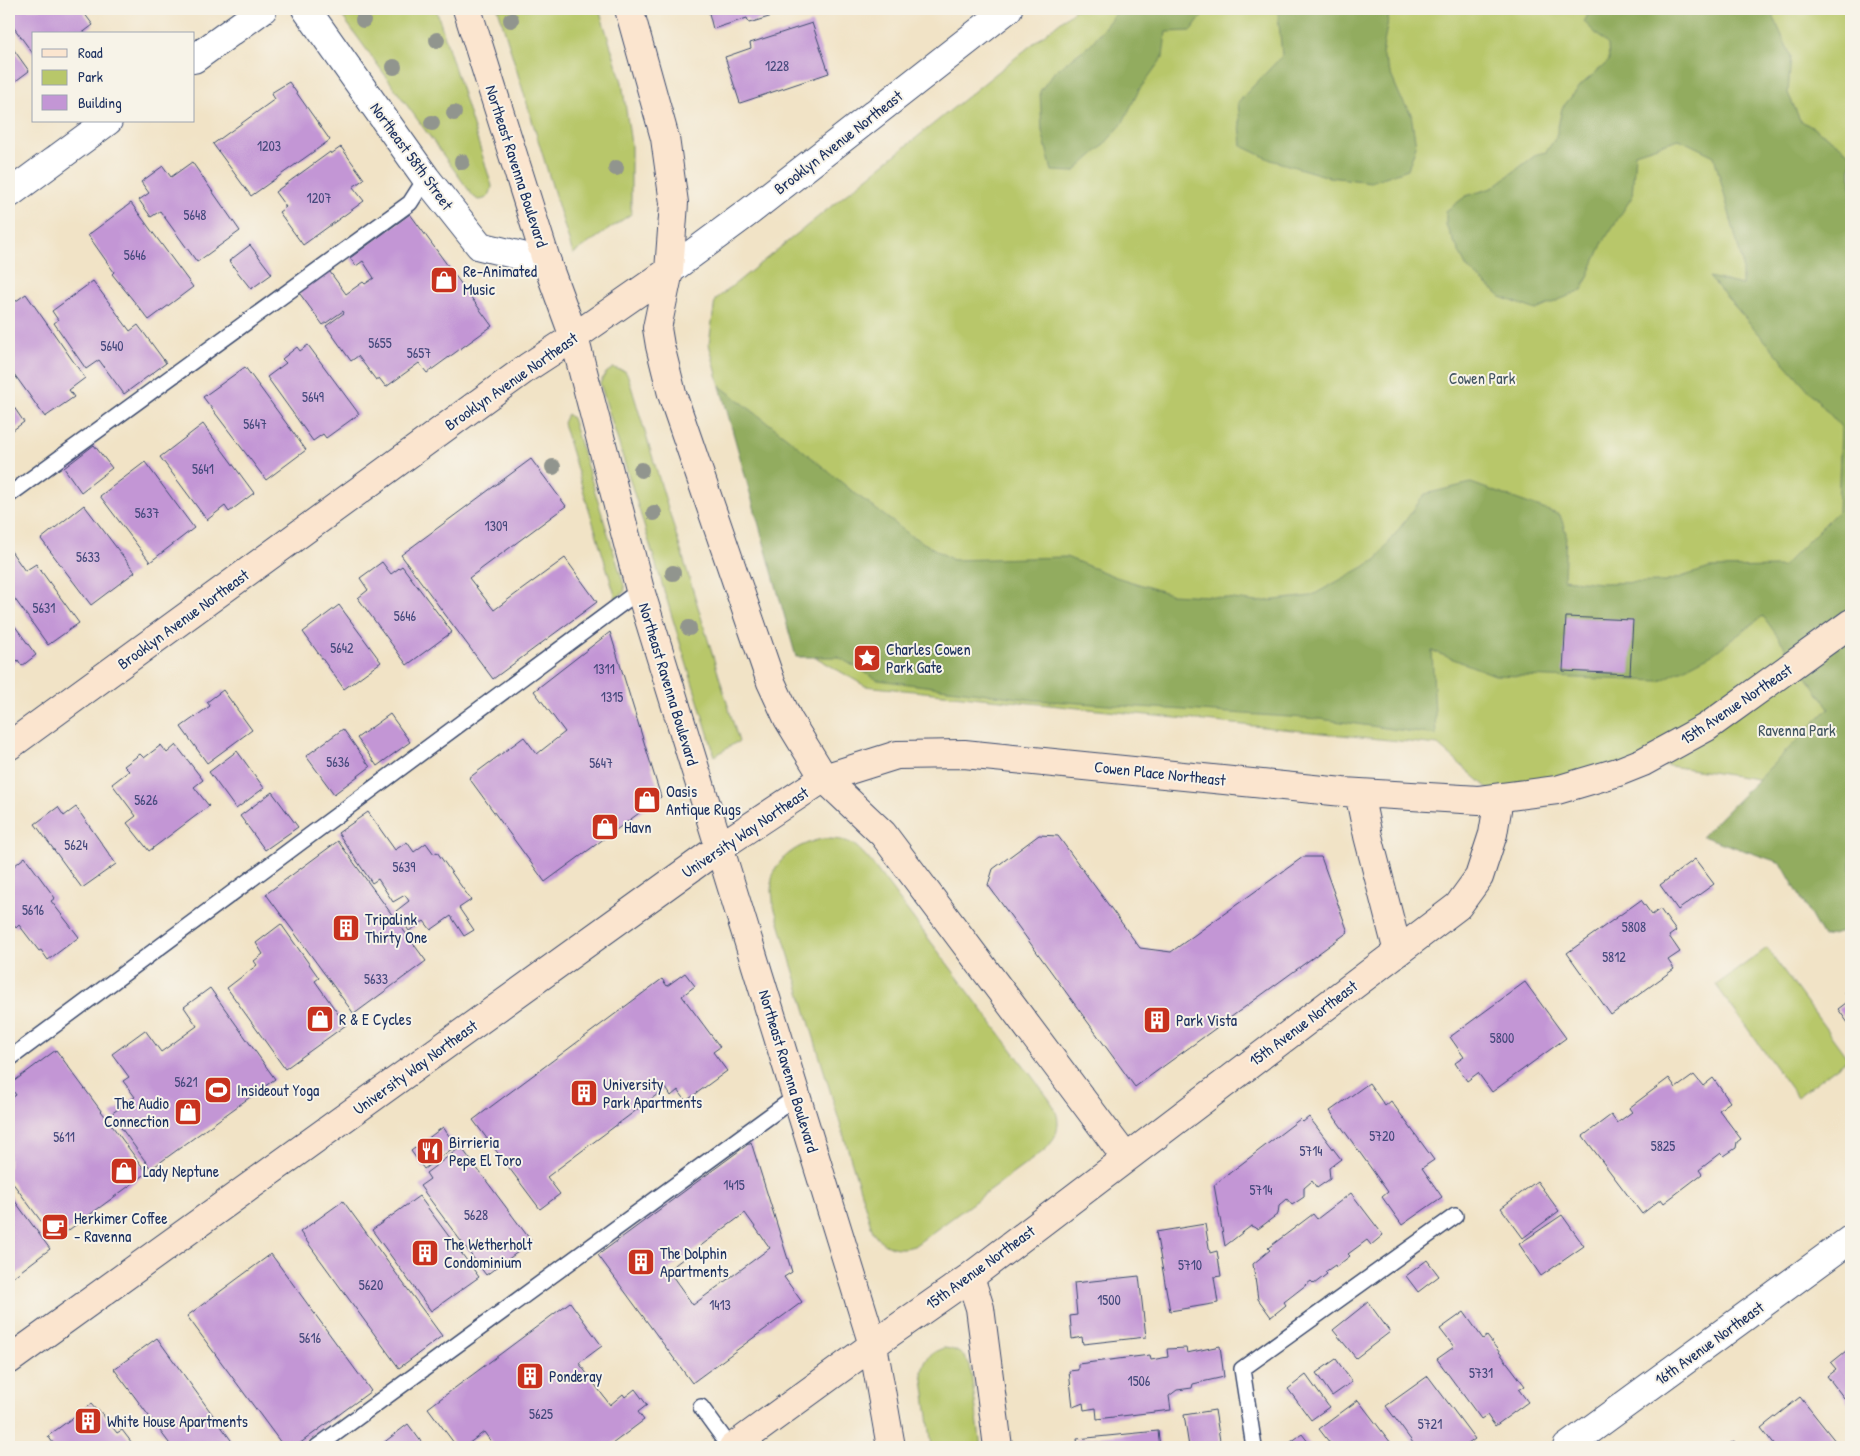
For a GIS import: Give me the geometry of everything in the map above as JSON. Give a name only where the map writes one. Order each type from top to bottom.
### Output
[{"type":"main road","name":"Northeast Ravenna Boulevard","points":[[466,9],[547,262],[574,337],[640,590],[873,1345],[891,1447]]},
{"type":"main road","points":[[629,9],[665,138],[674,203],[669,271],[657,328],[660,346],[672,394],[771,682],[788,719],[824,778],[883,834],[1126,1158]]},
{"type":"main road","name":"Brooklyn Avenue Northeast","points":[[9,746],[516,376],[669,271]]},
{"type":"main road","name":"15th Avenue Northeast","points":[[732,1447],[970,1277],[1458,906],[1479,877],[1493,834],[1499,798],[1557,790],[1618,772],[1643,762],[1707,727],[1851,624]]},
{"type":"main road","name":"Cowen Place Northeast","points":[[824,778],[897,755],[964,754],[1360,793],[1479,800],[1499,798]]},
{"type":"main road","name":"University Way Northeast","points":[[9,1360],[720,846],[824,778]]},
{"type":"main road","points":[[1360,793],[1368,836],[1398,952]]},
{"type":"main road","points":[[970,1277],[980,1308],[998,1447]]},
{"type":"street","points":[[195,58],[264,9]]},
{"type":"street","name":"Northeast 58th Street","points":[[306,9],[426,178],[480,246],[547,262]]},
{"type":"street","name":"Brooklyn Avenue Northeast","points":[[669,271],[750,211],[1008,9]]},
{"type":"street","points":[[9,194],[107,122]]},
{"type":"street","name":"16th Avenue Northeast","points":[[1567,1447],[1851,1239]]},
{"type":"lane","points":[[9,495],[410,203],[426,178]]},
{"type":"lane","points":[[9,1059],[640,590]]},
{"type":"lane","points":[[317,1447],[797,1096]]},
{"type":"lane","points":[[1254,1447],[1242,1369],[1455,1216]]},
{"type":"lane","points":[[701,1407],[732,1447]]},
{"type":"green space","points":[[337,9],[436,9],[492,186],[487,198],[478,200],[473,196]]},
{"type":"green space","points":[[498,9],[599,9],[622,82],[631,144],[631,214],[573,254]]},
{"type":"green space","name":"Cowen Park","points":[[1076,9],[1851,9],[1851,793],[1643,762],[1499,798],[1438,745],[865,686],[812,655],[720,386],[709,344],[715,300]]},
{"type":"green space","points":[[1119,9],[1214,9],[1206,11],[1191,31],[1166,32],[1163,57],[1139,90],[1122,124],[1102,147],[1074,172],[1052,171],[1042,131],[1040,91],[1055,71],[1091,44]]},
{"type":"green space","points":[[1279,9],[1393,9],[1389,15],[1382,54],[1401,98],[1411,114],[1416,146],[1408,169],[1371,182],[1329,177],[1271,160],[1242,146],[1238,102],[1282,56]]},
{"type":"green space","points":[[1591,9],[1770,9],[1791,56],[1788,93],[1800,120],[1851,154],[1851,930],[1823,937],[1781,863],[1702,836],[1829,708],[1763,616],[1714,653],[1660,681],[1495,675],[1432,651],[1436,735],[1320,719],[1034,700],[878,680],[838,657],[796,657],[720,386],[910,535],[953,560],[1066,557],[1116,577],[1171,594],[1209,596],[1257,602],[1311,596],[1376,560],[1425,494],[1471,483],[1560,515],[1566,533],[1564,579],[1600,583],[1665,582],[1710,568],[1782,567],[1838,511],[1841,427],[1709,277],[1742,285],[1742,261],[1714,156],[1679,139],[1635,153],[1632,197],[1603,242],[1582,290],[1536,310],[1501,297],[1467,268],[1446,225],[1446,211],[1466,196],[1492,188],[1537,154],[1546,152],[1556,137],[1562,108],[1581,85],[1609,61],[1608,45],[1584,22]]},
{"type":"green space","points":[[613,368],[625,371],[628,376],[739,742],[715,756],[600,383],[606,373]]},
{"type":"green space","points":[[567,414],[572,418],[624,585],[625,591],[616,599],[563,423]]},
{"type":"green space","points":[[822,839],[845,841],[855,845],[871,862],[1049,1099],[1058,1119],[1057,1132],[1045,1150],[914,1246],[896,1248],[881,1241],[873,1232],[773,903],[772,878],[781,861],[787,855],[807,843]]},
{"type":"green space","points":[[1767,948],[1848,1059],[1797,1097],[1716,985]]},
{"type":"green space","points":[[944,1348],[959,1353],[970,1365],[981,1447],[932,1447],[922,1372],[929,1356]]},
{"type":"building","points":[[9,9],[81,9],[93,25],[84,32],[32,32],[32,52],[9,21]]},
{"type":"building","points":[[708,9],[788,9],[789,11],[749,23],[747,18],[713,29]]},
{"type":"building","points":[[812,23],[829,73],[740,103],[725,57],[751,48],[750,43]]},
{"type":"building","points":[[9,43],[29,71],[9,86]]},
{"type":"building","points":[[289,82],[330,140],[251,196],[213,144],[275,99],[271,93]]},
{"type":"building","points":[[341,147],[364,179],[353,187],[364,201],[303,245],[279,212],[286,207],[275,192],[330,152],[331,154]]},
{"type":"building","points":[[192,162],[240,231],[197,262],[160,211],[151,217],[139,200],[149,193],[141,182],[163,166],[171,177]]},
{"type":"building","points":[[131,203],[193,287],[149,320],[112,274],[114,272],[88,235]]},
{"type":"building","points":[[410,214],[492,326],[427,373],[419,363],[386,387],[379,378],[376,380],[358,356],[351,361],[326,326],[344,313],[343,311],[323,325],[297,290],[327,268],[346,294],[363,282],[365,284],[374,278],[363,261],[356,266],[350,258]]},
{"type":"building","points":[[250,245],[272,274],[251,289],[229,261]]},
{"type":"building","points":[[93,281],[130,331],[138,325],[166,363],[124,394],[99,360],[86,369],[54,323],[58,320],[52,311]]},
{"type":"building","points":[[26,294],[85,378],[69,390],[74,397],[45,417],[9,367],[9,306]]},
{"type":"building","points":[[308,345],[359,414],[326,438],[323,434],[313,441],[267,377],[286,363],[282,359],[297,347],[300,351]]},
{"type":"building","points":[[245,367],[306,450],[266,480],[203,397]]},
{"type":"building","points":[[9,400],[24,422],[9,433]]},
{"type":"building","points":[[203,424],[254,493],[229,512],[225,506],[207,520],[160,457]]},
{"type":"building","points":[[94,445],[112,468],[81,492],[64,468]]},
{"type":"building","points":[[531,459],[566,506],[469,578],[494,610],[565,558],[597,602],[493,679],[401,555]]},
{"type":"building","points":[[145,462],[194,528],[150,562],[100,496]]},
{"type":"building","points":[[84,505],[135,572],[91,605],[41,539]]},
{"type":"building","points":[[11,551],[25,571],[36,564],[79,623],[48,645],[9,591],[9,552]]},
{"type":"building","points":[[382,562],[391,574],[402,566],[452,632],[407,665],[358,598],[368,590],[360,578]]},
{"type":"building","points":[[339,605],[381,662],[344,689],[303,632]]},
{"type":"building","points":[[1566,617],[1633,620],[1630,674],[1563,671]]},
{"type":"building","points":[[9,618],[36,655],[22,666],[18,660],[9,667]]},
{"type":"building","points":[[610,632],[661,797],[545,882],[469,778],[524,737],[537,754],[565,732],[534,691]]},
{"type":"building","points":[[223,690],[252,730],[207,763],[181,727],[210,706],[207,702]]},
{"type":"building","points":[[390,714],[410,742],[377,766],[357,738]]},
{"type":"building","points":[[343,729],[370,767],[334,794],[306,756]]},
{"type":"building","points":[[161,745],[167,753],[176,745],[203,780],[194,787],[209,806],[149,851],[127,823],[136,816],[112,784],[129,771],[124,766],[140,754],[144,758]]},
{"type":"building","points":[[237,751],[264,788],[236,809],[209,772]]},
{"type":"building","points":[[272,792],[298,827],[265,850],[240,816]]},
{"type":"building","points":[[58,807],[64,816],[76,807],[116,864],[82,888],[35,824]]},
{"type":"building","points":[[368,812],[395,850],[407,842],[414,852],[426,843],[434,854],[437,852],[471,900],[459,908],[474,930],[464,936],[451,916],[431,930],[424,921],[409,931],[396,911],[409,901],[405,895],[393,902],[378,879],[372,883],[338,833]]},
{"type":"building","name":"Park Vista","points":[[1039,835],[1058,836],[1140,948],[1171,952],[1303,857],[1321,857],[1348,932],[1135,1087],[988,885],[993,869]]},
{"type":"building","name":"Tripalink Thirty One","points":[[338,841],[426,961],[354,1014],[266,894]]},
{"type":"building","points":[[25,857],[55,898],[51,901],[79,937],[48,960],[19,925],[16,928],[9,918],[9,870]]},
{"type":"building","points":[[1695,859],[1714,884],[1678,910],[1660,885]]},
{"type":"building","points":[[1641,900],[1652,915],[1660,909],[1676,931],[1669,936],[1680,952],[1668,960],[1674,969],[1611,1015],[1567,953]]},
{"type":"building","points":[[281,924],[319,978],[315,981],[346,1025],[285,1069],[227,988],[257,965],[254,961],[263,954],[256,943]]},
{"type":"building","name":"University Park Apartments","points":[[685,973],[695,986],[682,996],[720,1047],[713,1052],[727,1071],[686,1101],[678,1090],[671,1096],[666,1088],[547,1177],[560,1194],[540,1209],[473,1120],[662,979],[667,986]]},
{"type":"building","points":[[1525,982],[1566,1038],[1492,1092],[1478,1073],[1467,1081],[1455,1063],[1464,1057],[1450,1037]]},
{"type":"building","points":[[1851,986],[1851,1027],[1838,1009],[1850,1000],[1844,992]]},
{"type":"building","points":[[210,988],[275,1079],[151,1169],[111,1114],[135,1097],[123,1081],[129,1077],[112,1054],[145,1030],[161,1052],[197,1026],[184,1007]]},
{"type":"building","points":[[56,1050],[147,1173],[55,1240],[9,1178],[9,1100],[16,1095],[9,1085]]},
{"type":"building","points":[[1694,1075],[1703,1086],[1713,1078],[1730,1102],[1719,1110],[1741,1139],[1737,1142],[1736,1148],[1724,1156],[1721,1153],[1699,1170],[1702,1174],[1664,1203],[1661,1199],[1642,1214],[1583,1136],[1611,1115],[1617,1123],[1632,1112],[1629,1108],[1669,1078],[1676,1088]]},
{"type":"building","points":[[1369,1083],[1385,1106],[1391,1101],[1434,1160],[1422,1168],[1442,1197],[1402,1225],[1382,1197],[1388,1192],[1330,1111]]},
{"type":"building","points":[[1309,1117],[1341,1159],[1329,1168],[1330,1179],[1317,1188],[1312,1181],[1304,1188],[1304,1197],[1292,1205],[1287,1199],[1279,1206],[1278,1214],[1258,1229],[1251,1226],[1225,1246],[1214,1185],[1300,1119],[1303,1122]]},
{"type":"building","points":[[443,1127],[456,1146],[424,1169],[411,1151]]},
{"type":"building","name":"The Dolphin Apartments","points":[[751,1142],[792,1272],[784,1277],[802,1302],[692,1383],[598,1255]],"holes":[[[745,1213],[770,1248],[693,1305],[668,1270]]]},
{"type":"building","points":[[461,1147],[532,1242],[486,1275],[420,1186],[430,1179],[426,1173]]},
{"type":"building","points":[[1537,1181],[1559,1211],[1523,1238],[1501,1208]]},
{"type":"building","points":[[9,1193],[50,1249],[9,1280]]},
{"type":"building","points":[[1351,1193],[1383,1235],[1371,1245],[1367,1240],[1348,1254],[1350,1256],[1336,1267],[1335,1265],[1325,1272],[1327,1274],[1314,1284],[1311,1281],[1284,1302],[1286,1305],[1271,1317],[1258,1299],[1253,1264],[1270,1250],[1268,1248],[1313,1214],[1317,1219]]},
{"type":"building","name":"The Wetherholt Condominium","points":[[419,1196],[479,1277],[431,1311],[372,1230]]},
{"type":"building","points":[[343,1201],[442,1336],[399,1368],[300,1232]]},
{"type":"building","points":[[1562,1215],[1584,1246],[1541,1276],[1519,1244]]},
{"type":"building","points":[[1205,1224],[1210,1253],[1217,1251],[1221,1276],[1214,1277],[1218,1303],[1170,1311],[1156,1232]]},
{"type":"building","points":[[271,1254],[371,1391],[295,1447],[284,1447],[187,1316]]},
{"type":"building","points":[[1427,1260],[1439,1276],[1418,1292],[1406,1276]]},
{"type":"building","points":[[1139,1276],[1146,1337],[1083,1344],[1082,1337],[1072,1339],[1070,1316],[1077,1315],[1074,1283]]},
{"type":"building","name":"Ponderay","points":[[570,1302],[602,1346],[579,1363],[610,1405],[623,1394],[625,1397],[635,1389],[647,1405],[638,1412],[644,1420],[608,1447],[495,1447],[484,1432],[464,1447],[457,1447],[428,1408]]},
{"type":"building","points":[[1368,1302],[1390,1332],[1356,1358],[1333,1330]]},
{"type":"building","points":[[1464,1312],[1483,1339],[1487,1336],[1525,1386],[1519,1390],[1528,1402],[1495,1426],[1487,1415],[1481,1419],[1437,1359],[1454,1347],[1440,1329]]},
{"type":"building","points":[[157,1338],[236,1447],[172,1447],[114,1369]]},
{"type":"building","points":[[1220,1346],[1224,1377],[1193,1384],[1192,1388],[1177,1390],[1169,1396],[1171,1410],[1097,1419],[1096,1408],[1084,1410],[1083,1403],[1073,1407],[1069,1371],[1078,1370],[1078,1364],[1150,1355],[1151,1360],[1168,1357],[1167,1349],[1186,1348],[1187,1353]]},
{"type":"building","points":[[1851,1347],[1851,1407],[1827,1376],[1836,1369],[1831,1363]]},
{"type":"building","points":[[1336,1359],[1352,1382],[1332,1396],[1316,1373]]},
{"type":"building","points":[[1306,1375],[1329,1407],[1311,1420],[1288,1389]]},
{"type":"building","points":[[1428,1376],[1475,1439],[1464,1447],[1416,1447],[1386,1406]]},
{"type":"building","points":[[1800,1397],[1840,1447],[1776,1447],[1761,1428]]},
{"type":"building","points":[[1358,1400],[1394,1447],[1333,1447],[1319,1429]]},
{"type":"building","name":"White House Apartments","points":[[91,1404],[97,1411],[99,1410],[117,1433],[122,1430],[135,1447],[47,1447],[53,1443],[48,1436]]},
{"type":"building","points":[[1215,1410],[1221,1447],[1189,1447],[1184,1415]]},
{"type":"building","points":[[408,1424],[425,1447],[378,1447]]},
{"type":"building","points":[[1158,1431],[1160,1447],[1078,1447],[1077,1439]]},
{"type":"building","points":[[1302,1434],[1312,1447],[1284,1447]]},
{"type":"building","points":[[1734,1441],[1739,1447],[1725,1447]]},
{"type":"place","name":"Re-Animated Music","points":[[444,280]]},
{"type":"place","name":"Charles Cowen Park Gate","points":[[867,658]]},
{"type":"place","name":"Oasis Antique Rugs","points":[[647,800]]},
{"type":"place","name":"Havn","points":[[605,827]]},
{"type":"place","name":"Tripalink Thirty One","points":[[346,928]]},
{"type":"place","name":"R & E Cycles","points":[[320,1019]]},
{"type":"place","name":"Park Vista","points":[[1157,1020]]},
{"type":"place","name":"Insideout Yoga","points":[[218,1090]]},
{"type":"place","name":"University Park Apartments","points":[[584,1093]]},
{"type":"place","name":"The Audio Connection","points":[[188,1112]]},
{"type":"place","name":"Birrieria Pepe El Toro","points":[[430,1151]]},
{"type":"place","name":"Lady Neptune","points":[[124,1171]]},
{"type":"place","name":"Herkimer Coffee - Ravenna","points":[[55,1227]]},
{"type":"place","name":"The Wetherholt Condominium","points":[[425,1253]]},
{"type":"place","name":"The Dolphin Apartments","points":[[641,1262]]},
{"type":"place","name":"Ponderay","points":[[530,1376]]},
{"type":"place","name":"White House Apartments","points":[[88,1421]]},
{"type":"park label","name":"Ravenna Park","points":[[1797,730]]}]
